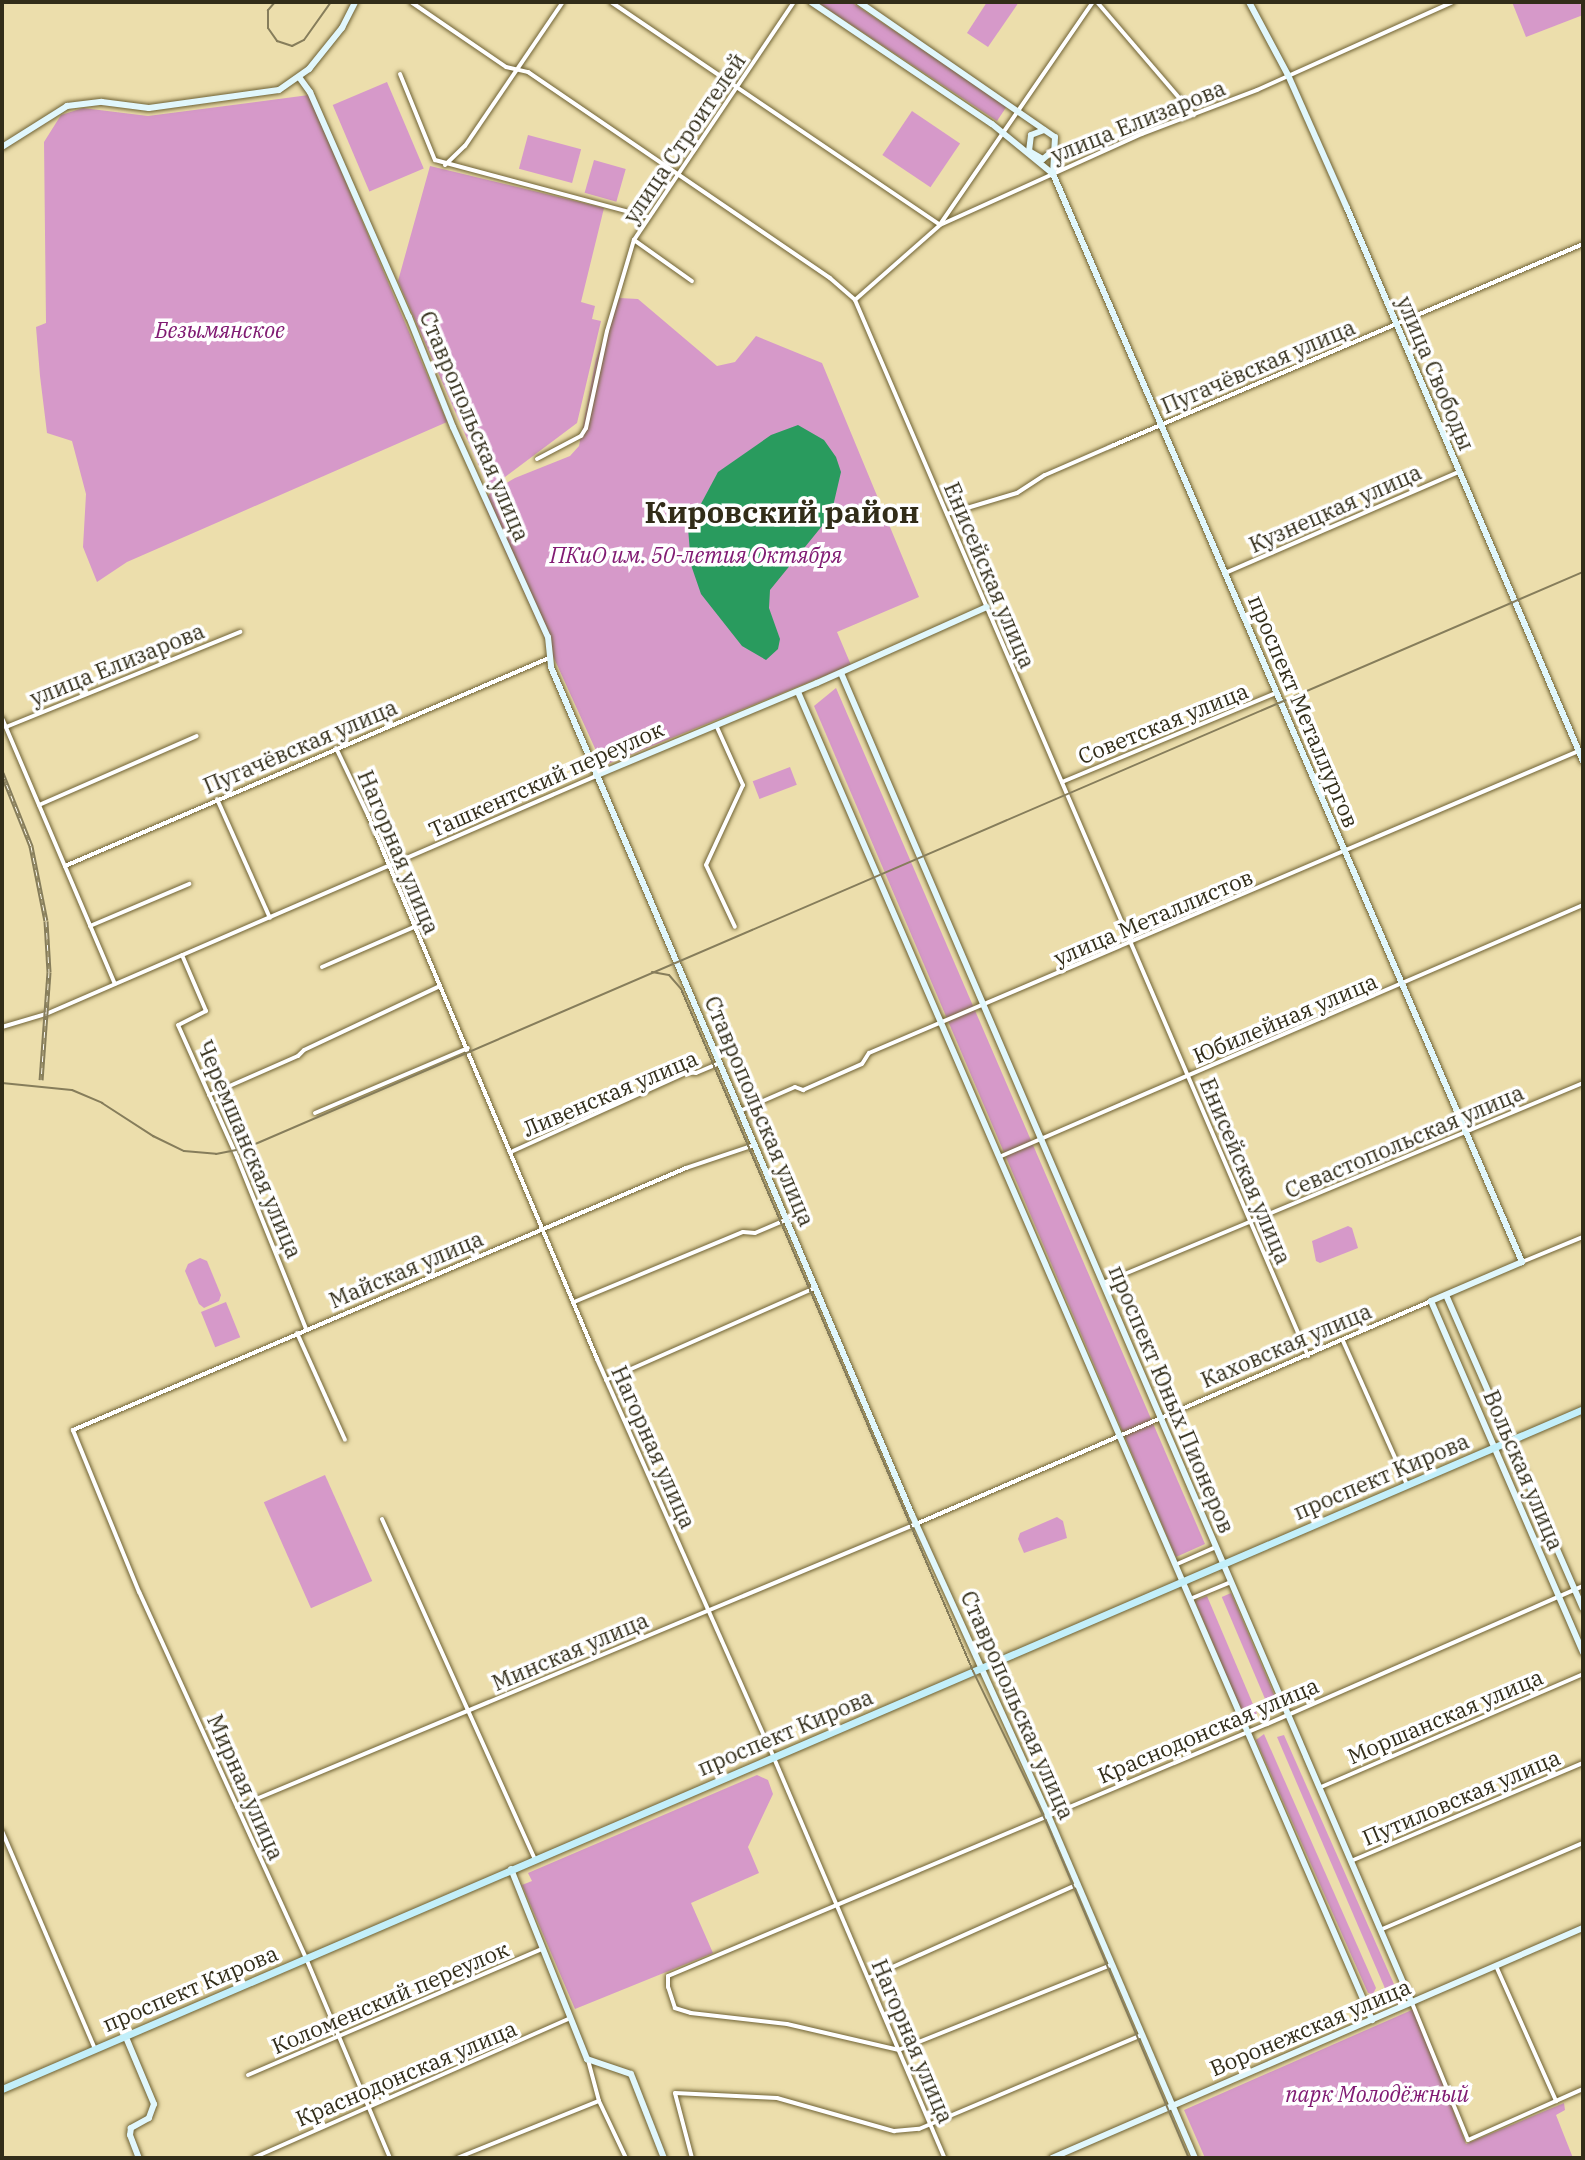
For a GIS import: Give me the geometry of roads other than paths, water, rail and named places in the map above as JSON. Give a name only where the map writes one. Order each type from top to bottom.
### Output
[{"type":"main road","name":"проспект Кирова","points":[[2,2089],[1583,1409]]},
{"type":"street","points":[[2,147],[67,106],[93,102],[149,108],[279,90],[299,77],[342,28],[355,2]]},
{"type":"street","name":"Енисейская улица","points":[[411,2],[506,67],[528,72],[830,278],[855,300],[1308,1356]]},
{"type":"street","points":[[445,165],[465,146],[563,2]]},
{"type":"street","points":[[611,2],[940,225],[1095,2],[1194,115]]},
{"type":"street","name":"улица Строителей","points":[[537,459],[581,436],[586,428],[607,331],[634,240],[794,2]]},
{"type":"street","points":[[811,2],[1002,132],[1053,174]]},
{"type":"street","points":[[859,2],[1050,132],[1056,143],[1052,155],[1043,159],[1029,154]]},
{"type":"street","name":"улица Свободы","points":[[1249,2],[1288,75],[1581,750],[1583,761]]},
{"type":"street","name":"улица Елизарова","points":[[855,300],[940,225],[1453,2]]},
{"type":"street","points":[[400,74],[435,160],[648,217]]},
{"type":"street","name":"Ставропольская улица","points":[[299,77],[322,120],[409,317],[453,427],[548,637],[549,658],[754,1145],[916,1524],[1048,1815],[1195,2158]]},
{"type":"street","points":[[1029,154],[1033,133],[1050,132]]},
{"type":"street","name":"проспект Металлургов","points":[[1056,143],[1053,174],[1522,1262]]},
{"type":"street","points":[[634,240],[692,281]]},
{"type":"street","name":"Пугачёвская улица","points":[[947,514],[1017,493],[1045,475],[1583,244]]},
{"type":"street","name":"Кузнецкая улица","points":[[1225,573],[1458,472]]},
{"type":"street","name":"Ташкентский переулок","points":[[2,1027],[46,1014],[597,775],[798,692],[987,607]]},
{"type":"street","name":"улица Елизарова","points":[[6,727],[240,632]]},
{"type":"street","name":"Пугачёвская улица","points":[[65,866],[549,658]]},
{"type":"street","name":"проспект Юных Пионеров","points":[[841,673],[1468,2140],[1556,2101]]},
{"type":"street","points":[[798,692],[1372,2020]]},
{"type":"street","name":"Советская улица","points":[[1062,782],[1276,693]]},
{"type":"street","points":[[2,718],[117,983]]},
{"type":"street","points":[[716,725],[743,785],[706,865],[735,927]]},
{"type":"street","points":[[39,805],[197,736]]},
{"type":"street","name":"Нагорная улица","points":[[336,748],[468,1048],[606,1380],[773,1757],[945,2158]]},
{"type":"street","name":"улица Металлистов","points":[[740,1111],[795,1087],[803,1090],[862,1064],[869,1053],[942,1025],[1581,750]]},
{"type":"street","points":[[217,799],[270,918]]},
{"type":"street","points":[[90,926],[189,884]]},
{"type":"street","name":"Юбилейная улица","points":[[999,1157],[1583,905]]},
{"type":"street","points":[[322,967],[414,927]]},
{"type":"street","name":"Черемшанская улица","points":[[182,955],[206,1011],[178,1025],[306,1329]]},
{"type":"street","points":[[209,1095],[298,1056],[304,1050],[440,986]]},
{"type":"street","points":[[315,1113],[468,1048]]},
{"type":"street","name":"Ливенская улица","points":[[512,1151],[688,1072],[696,1073],[720,1063]]},
{"type":"street","name":"Севастопольская улица","points":[[1103,1283],[1583,1083]]},
{"type":"street","name":"Майская улица","points":[[73,1430],[686,1168],[754,1145]]},
{"type":"street","points":[[574,1302],[743,1232],[755,1233],[786,1220]]},
{"type":"street","name":"Каховская улица","points":[[916,1524],[1583,1237]]},
{"type":"street","points":[[606,1380],[815,1288]]},
{"type":"street","name":"Вольская улица","points":[[1446,1295],[1583,1608]]},
{"type":"street","name":"Вольская улица","points":[[1431,1301],[1583,1653]]},
{"type":"street","points":[[297,1333],[345,1440]]},
{"type":"street","points":[[1343,1341],[1407,1485]]},
{"type":"street","name":"Мирная улица","points":[[73,1430],[139,1592],[306,1958],[390,2158]]},
{"type":"street","points":[[382,1519],[535,1859]]},
{"type":"street","name":"Минская улица","points":[[237,1807],[916,1524]]},
{"type":"street","points":[[1175,1565],[1216,1547]]},
{"type":"street","points":[[1190,1599],[1231,1582]]},
{"type":"street","name":"Краснодонская улица","points":[[899,2050],[787,2024],[691,2013],[675,2008],[668,1976],[1583,1586]]},
{"type":"street","name":"Моршанская улица","points":[[1319,1788],[1583,1674]]},
{"type":"street","name":"Путиловская улица","points":[[1351,1861],[1583,1763]]},
{"type":"street","points":[[2,1831],[95,2049]]},
{"type":"street","points":[[1380,1930],[1583,1843]]},
{"type":"street","points":[[511,1869],[587,2059],[599,2101],[626,2158]]},
{"type":"street","points":[[868,1978],[1078,1884]]},
{"type":"street","name":"Воронежская улица","points":[[1052,2158],[1583,1928]]},
{"type":"street","name":"Коломенский переулок","points":[[248,2075],[544,1948]]},
{"type":"street","points":[[899,2050],[1111,1965]]},
{"type":"street","points":[[1496,1966],[1556,2101],[1583,2089]]},
{"type":"street","name":"Краснодонская улица","points":[[253,2158],[571,2018]]},
{"type":"street","points":[[125,2035],[154,2104],[149,2118],[131,2128],[130,2135],[139,2158]]},
{"type":"street","points":[[692,2158],[675,2093],[777,2098],[894,2131],[919,2129],[1142,2035]]},
{"type":"street","points":[[587,2059],[631,2074],[664,2158]]},
{"type":"street","points":[[457,2158],[599,2101]]},
{"type":"tram line","points":[[275,2],[268,10],[268,28],[277,41],[292,46],[304,40],[331,2]]},
{"type":"tram line","points":[[2,1083],[72,1090],[102,1103],[153,1136],[184,1151],[216,1154],[246,1148],[1583,572]]},
{"type":"tram line","points":[[652,972],[669,975],[681,989],[973,1671],[1044,1817],[1189,2158]]},
{"type":"railway","points":[[2,773],[31,846],[46,921],[49,972],[41,1080]]},
{"type":"district","name":"Кировский район","points":[[782,512]]},
{"type":"park label","name":"Безымянское","points":[[220,330]]},
{"type":"park label","name":"ПКиО им. 50-летия Октября","points":[[696,555]]},
{"type":"park label","name":"парк Молодёжный","points":[[1377,2094]]}]
